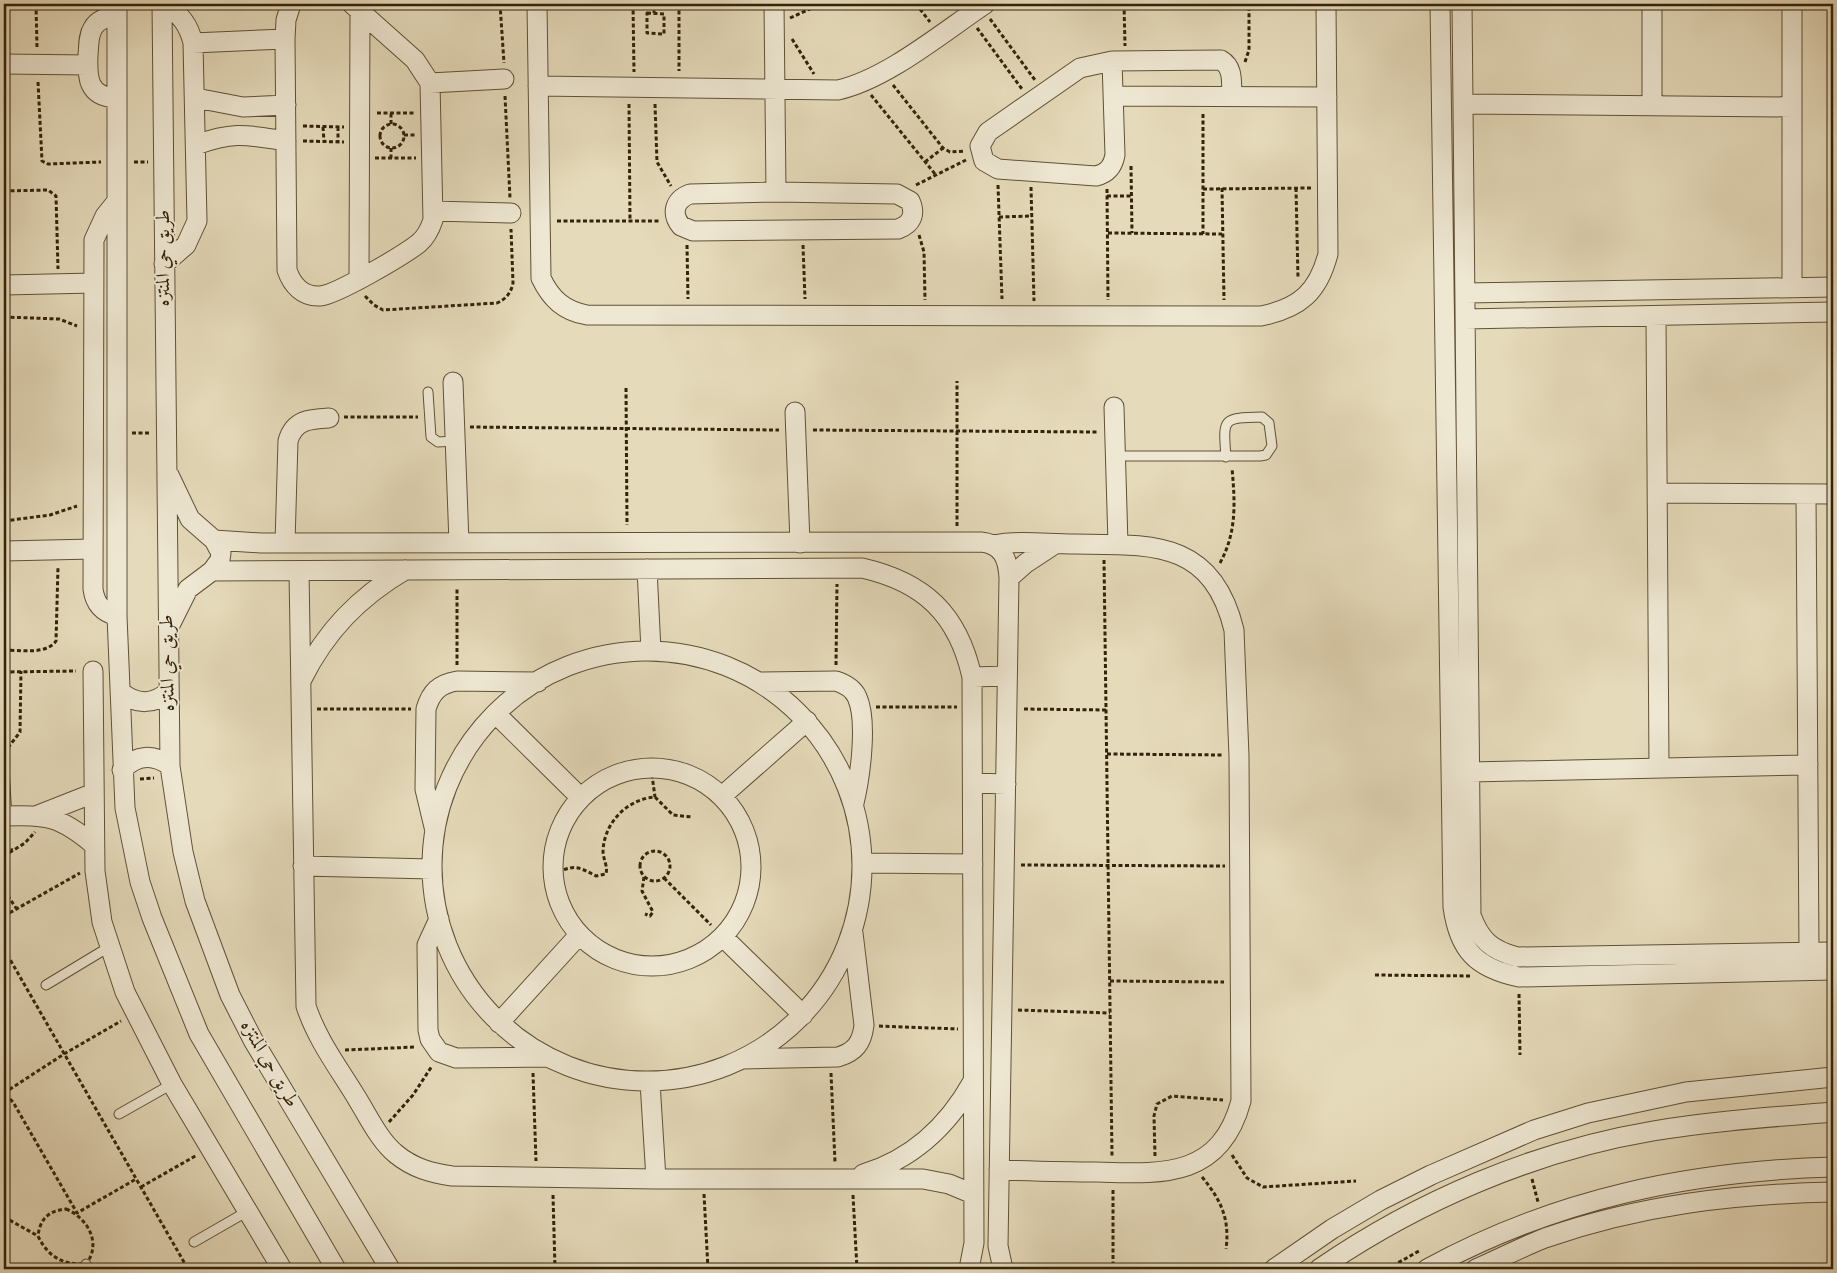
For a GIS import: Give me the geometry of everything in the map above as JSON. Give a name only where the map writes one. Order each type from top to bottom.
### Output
[{"type":"street","points":[[163,4],[183,20],[190,32],[193,43],[196,98],[196,221],[186,245],[164,264]]},
{"type":"street","name":"طريق حي المنتزه","points":[[163,4],[165,432],[171,771],[183,852],[195,901],[230,995],[253,1040],[390,1269]]},
{"type":"street","points":[[291,4],[286,20],[285,39],[286,260],[290,279],[303,292],[322,296],[331,294],[359,279],[419,243],[430,229],[433,211],[430,83],[415,60],[356,8]]},
{"type":"street","points":[[538,4],[541,278],[554,299],[564,308],[588,315],[925,316],[1261,316],[1280,312],[1298,303],[1313,290],[1323,273],[1328,254],[1326,4]]},
{"type":"street","points":[[774,4],[778,24],[775,90],[776,192]]},
{"type":"street","points":[[1440,4],[1453,907],[1456,928],[1465,947],[1474,958],[1498,973],[1519,977],[1833,970]]},
{"type":"street","points":[[1462,4],[1472,914],[1477,930],[1482,937],[1501,953],[1517,957],[1833,952]]},
{"type":"street","points":[[1652,4],[1652,106]]},
{"type":"street","points":[[1792,4],[1792,287]]},
{"type":"street","points":[[356,8],[360,135],[359,279]]},
{"type":"street","points":[[538,86],[826,91],[862,83],[884,72],[978,8]]},
{"type":"street","points":[[115,98],[106,98],[95,91],[88,80],[88,65],[89,40],[93,27],[117,10]]},
{"type":"street","points":[[117,10],[115,98],[117,201],[117,616],[121,692],[122,775],[125,808],[140,882],[152,918],[195,1026],[239,1107],[336,1269]]},
{"type":"street","points":[[193,43],[285,39]]},
{"type":"street","points":[[1119,61],[1113,96],[1115,155],[1114,161],[1107,171],[1096,176],[990,167],[980,150],[988,132],[1080,68],[1119,61],[1221,60],[1230,67],[1232,96]]},
{"type":"street","points":[[4,64],[88,65]]},
{"type":"street","points":[[430,83],[504,79]]},
{"type":"street","points":[[1113,96],[1327,96]]},
{"type":"street","points":[[196,98],[243,107],[286,105]]},
{"type":"street","points":[[1463,104],[1792,107]]},
{"type":"street","points":[[196,145],[226,135],[286,133]]},
{"type":"street","points":[[776,192],[897,194],[904,196],[914,208],[910,222],[898,229],[802,230],[682,225],[676,204],[684,196],[690,194],[776,192]]},
{"type":"street","points":[[117,201],[105,216],[94,240],[93,329],[94,598],[99,608],[108,614],[117,616]]},
{"type":"street","points":[[433,211],[511,213]]},
{"type":"street","points":[[4,285],[94,283]]},
{"type":"street","points":[[1465,293],[1833,287]]},
{"type":"street","points":[[1465,319],[1833,312]]},
{"type":"street","points":[[1656,316],[1659,768]]},
{"type":"street","points":[[453,382],[459,543]]},
{"type":"street","points":[[1111,544],[1115,456],[1114,407]]},
{"type":"street","points":[[795,412],[800,543]]},
{"type":"street","points":[[285,543],[288,441],[290,433],[294,427],[308,419],[329,418]]},
{"type":"street","points":[[166,467],[190,519],[214,540],[221,553],[217,566],[188,589],[168,630]]},
{"type":"street","points":[[1657,494],[1833,494]]},
{"type":"street","points":[[1806,494],[1809,952]]},
{"type":"street","points":[[214,540],[261,543],[529,544],[980,542],[993,545],[1030,541],[1055,544],[1144,545],[1168,550],[1190,560],[1208,576],[1221,592],[1230,610],[1234,630],[1239,756],[1241,982],[1241,1101],[1237,1116],[1224,1138],[1209,1153],[1192,1164],[1155,1174],[1000,1170]]},
{"type":"street","points":[[860,542],[862,568]]},
{"type":"street","points":[[261,543],[262,571]]},
{"type":"street","points":[[713,543],[714,569]]},
{"type":"street","points":[[529,544],[530,570]]},
{"type":"street","points":[[1009,578],[1026,562],[1055,544]]},
{"type":"street","points":[[993,545],[1006,557],[1009,578],[998,1246],[1003,1269]]},
{"type":"street","points":[[4,550],[93,549]]},
{"type":"street","points":[[212,571],[862,568],[885,574],[907,583],[927,596],[944,612],[957,632],[967,654],[972,677],[974,1243],[970,1269]]},
{"type":"street","points":[[647,569],[651,651]]},
{"type":"street","points":[[301,682],[326,637],[343,617],[382,583],[405,570]]},
{"type":"street","points":[[299,571],[305,998],[311,1022],[378,1133],[394,1153],[411,1165],[431,1173],[452,1176],[656,1179],[844,1178],[936,1181],[974,1194]]},
{"type":"street","points":[[438,920],[427,945],[428,1030],[437,1049],[456,1058],[539,1057],[579,1071],[614,1079],[650,1082],[682,1079],[713,1071],[743,1059],[775,1039],[803,1015],[828,982],[841,960],[853,929],[860,896],[863,863],[860,832],[854,803],[838,766],[807,720],[785,700],[760,682],[726,665],[689,655],[651,651],[621,653],[592,658],[564,668],[538,682],[496,714],[474,739],[456,768],[443,799],[435,832],[432,869],[438,920],[461,976],[478,1001],[499,1023],[539,1057]]},
{"type":"street","points":[[93,671],[95,871],[98,897],[109,947],[122,984],[172,1084],[282,1269]]},
{"type":"street","points":[[972,677],[1007,676]]},
{"type":"street","points":[[435,832],[425,789],[426,709],[429,698],[436,689],[445,683],[456,681],[538,682]]},
{"type":"street","points":[[760,682],[836,681],[845,684],[853,690],[860,707],[863,754],[854,803]]},
{"type":"street","points":[[121,692],[134,701],[149,702],[164,697],[170,692]]},
{"type":"street","points":[[496,714],[581,798]]},
{"type":"street","points":[[722,796],[807,720]]},
{"type":"street","points":[[122,775],[134,760],[141,757],[157,758],[171,771]]},
{"type":"street","points":[[1470,772],[1808,765]]},
{"type":"street","points":[[651,768],[667,769],[696,778],[722,796],[740,821],[750,850],[752,866],[750,882],[741,911],[722,937],[697,956],[666,966],[650,967],[619,961],[598,950],[579,935],[560,907],[552,875],[556,841],[570,810],[581,798],[593,787],[620,773],[651,768]]},
{"type":"street","points":[[972,783],[1006,784]]},
{"type":"street","points":[[5,816],[38,815],[94,800],[125,808]]},
{"type":"street","points":[[38,815],[55,819],[70,826],[94,845]]},
{"type":"street","points":[[863,863],[973,864]]},
{"type":"street","points":[[303,866],[432,869]]},
{"type":"street","points":[[973,926],[1003,927]]},
{"type":"street","points":[[743,1059],[830,1057],[848,1054],[857,1046],[862,1036],[864,1025],[853,929]]},
{"type":"street","points":[[499,1023],[579,935]]},
{"type":"street","points":[[722,937],[803,1015]]},
{"type":"street","points":[[1274,1269],[1332,1229],[1378,1202],[1431,1175],[1534,1130],[1588,1113],[1686,1092],[1833,1077]]},
{"type":"street","points":[[973,1080],[1001,1082]]},
{"type":"street","points":[[844,1178],[895,1162],[920,1145],[948,1119],[973,1080]]},
{"type":"street","points":[[650,1082],[656,1179]]},
{"type":"street","points":[[1319,1269],[1390,1225],[1439,1200],[1534,1174],[1596,1143],[1651,1131],[1706,1123],[1833,1112]]},
{"type":"street","points":[[1428,1269],[1461,1251],[1541,1217],[1624,1192],[1708,1176],[1833,1167]]},
{"type":"street","points":[[1476,1269],[1544,1238],[1653,1208],[1764,1194],[1833,1192]]},
{"type":"street","points":[[1378,1202],[1390,1225]]},
{"type":"lane","points":[[428,392],[429,432],[434,440],[455,441]]},
{"type":"lane","points":[[1115,456],[1228,457],[1260,456],[1270,451],[1272,446],[1271,427],[1266,420],[1262,417],[1234,417],[1229,420],[1224,429],[1228,457]]},
{"type":"lane","points":[[4,770],[5,816]]},
{"type":"lane","points":[[46,985],[109,947]]},
{"type":"lane","points":[[119,1114],[172,1084]]},
{"type":"lane","points":[[194,1242],[248,1211]]},
{"type":"path","points":[[36,4],[42,161],[48,164],[163,162]]},
{"type":"path","points":[[630,222],[633,4]]},
{"type":"path","points":[[654,4],[654,13]]},
{"type":"path","points":[[679,4],[680,88]]},
{"type":"path","points":[[821,4],[778,24],[826,91]]},
{"type":"path","points":[[916,4],[940,34]]},
{"type":"path","points":[[1119,61],[1124,4]]},
{"type":"path","points":[[1231,72],[1238,69],[1248,57],[1249,4]]},
{"type":"path","points":[[978,8],[1038,97]]},
{"type":"path","points":[[978,8],[1038,97]]},
{"type":"path","points":[[647,13],[654,13],[664,14],[664,34],[647,33],[647,13]]},
{"type":"path","points":[[884,72],[943,148],[959,153],[980,150]]},
{"type":"path","points":[[862,83],[935,174]]},
{"type":"path","points":[[654,88],[657,162],[668,182],[684,196]]},
{"type":"path","points":[[1202,96],[1203,234]]},
{"type":"path","points":[[391,113],[391,124]]},
{"type":"path","points":[[286,133],[324,142],[338,142],[360,135],[391,113],[431,113]]},
{"type":"path","points":[[391,124],[398,126],[404,135],[399,146],[391,148],[382,145],[379,136],[383,127],[391,124]]},
{"type":"path","points":[[323,126],[324,142]]},
{"type":"path","points":[[286,133],[323,126],[338,127],[360,135],[391,158],[432,158]]},
{"type":"path","points":[[338,127],[338,142]]},
{"type":"path","points":[[391,148],[391,158]]},
{"type":"path","points":[[924,162],[943,148]]},
{"type":"path","points":[[904,196],[917,184],[980,150]]},
{"type":"path","points":[[998,169],[1003,316]]},
{"type":"path","points":[[1030,171],[1035,316]]},
{"type":"path","points":[[1107,171],[1108,316]]},
{"type":"path","points":[[1203,188],[1327,188]]},
{"type":"path","points":[[1222,188],[1224,316]]},
{"type":"path","points":[[1296,188],[1298,303]]},
{"type":"path","points":[[4,191],[48,190],[56,196],[59,284]]},
{"type":"path","points":[[1108,196],[1132,196]]},
{"type":"path","points":[[999,217],[1032,216]]},
{"type":"path","points":[[539,222],[630,222],[682,225],[688,315]]},
{"type":"path","points":[[910,222],[919,236],[924,252],[925,316]]},
{"type":"path","points":[[802,230],[806,315]]},
{"type":"path","points":[[1108,233],[1222,234]]},
{"type":"path","points":[[4,317],[58,319],[93,329]]},
{"type":"path","points":[[957,381],[957,542]]},
{"type":"path","points":[[626,388],[627,543]]},
{"type":"path","points":[[329,418],[429,417]]},
{"type":"path","points":[[117,433],[165,432]]},
{"type":"path","points":[[1208,576],[1220,563],[1232,532],[1235,499],[1228,457]]},
{"type":"path","points":[[4,521],[50,515],[75,506],[93,505]]},
{"type":"path","points":[[1111,544],[1106,710],[1113,1269]]},
{"type":"path","points":[[4,650],[44,649],[52,647],[56,641],[58,549]]},
{"type":"path","points":[[836,681],[837,568]]},
{"type":"path","points":[[456,681],[457,570]]},
{"type":"path","points":[[4,753],[20,732],[21,671]]},
{"type":"path","points":[[4,672],[93,671]]},
{"type":"path","points":[[860,707],[972,707]]},
{"type":"path","points":[[301,709],[426,709]]},
{"type":"path","points":[[1007,709],[1106,710]]},
{"type":"path","points":[[1107,754],[1239,756]]},
{"type":"path","points":[[651,768],[655,797],[673,815],[692,818]]},
{"type":"path","points":[[122,775],[171,771]]},
{"type":"path","points":[[552,875],[563,869],[575,868],[585,869],[596,876],[606,874],[603,850],[609,825],[620,813],[636,803],[655,797]]},
{"type":"path","points":[[4,856],[33,836],[38,826],[38,815]]},
{"type":"path","points":[[4,849],[14,850]]},
{"type":"path","points":[[649,852],[660,853],[668,861],[669,867],[664,878],[654,881],[644,877],[641,872],[641,861],[649,852]]},
{"type":"path","points":[[1004,865],[1240,866]]},
{"type":"path","points":[[4,916],[74,876],[85,871],[95,871]]},
{"type":"path","points":[[644,877],[642,891],[653,912],[650,916],[645,914]]},
{"type":"path","points":[[664,878],[722,937]]},
{"type":"path","points":[[4,890],[16,908]]},
{"type":"path","points":[[4,949],[188,1269]]},
{"type":"path","points":[[1375,976],[1480,976]]},
{"type":"path","points":[[1519,977],[1520,1055]]},
{"type":"path","points":[[1110,981],[1241,982]]},
{"type":"path","points":[[1002,1009],[1110,1013]]},
{"type":"path","points":[[4,1111],[6,1100],[4,1092],[64,1054],[136,1013]]},
{"type":"path","points":[[864,1025],[973,1030]]},
{"type":"path","points":[[328,1050],[437,1049],[413,1096],[378,1133]]},
{"type":"path","points":[[539,1057],[544,1177],[555,1269]]},
{"type":"path","points":[[830,1057],[857,1269]]},
{"type":"path","points":[[1155,1174],[1154,1116],[1157,1104],[1172,1096],[1241,1101]]},
{"type":"path","points":[[6,1100],[8,1097],[13,1102],[76,1213],[85,1223],[94,1245],[92,1257],[87,1267],[57,1259],[43,1247],[38,1236],[39,1225],[45,1216],[55,1210],[66,1209],[76,1213]]},
{"type":"path","points":[[1224,1138],[1234,1160],[1246,1178],[1263,1187],[1356,1181]]},
{"type":"path","points":[[141,1187],[210,1148]]},
{"type":"path","points":[[1192,1164],[1219,1200],[1226,1216],[1228,1232],[1226,1250]]},
{"type":"path","points":[[1524,1183],[1534,1174]]},
{"type":"path","points":[[1534,1174],[1541,1217]]},
{"type":"path","points":[[76,1213],[136,1179]]},
{"type":"path","points":[[703,1179],[708,1269]]},
{"type":"path","points":[[4,1217],[38,1236]]},
{"type":"path","points":[[1354,1269],[1367,1261]]}]
